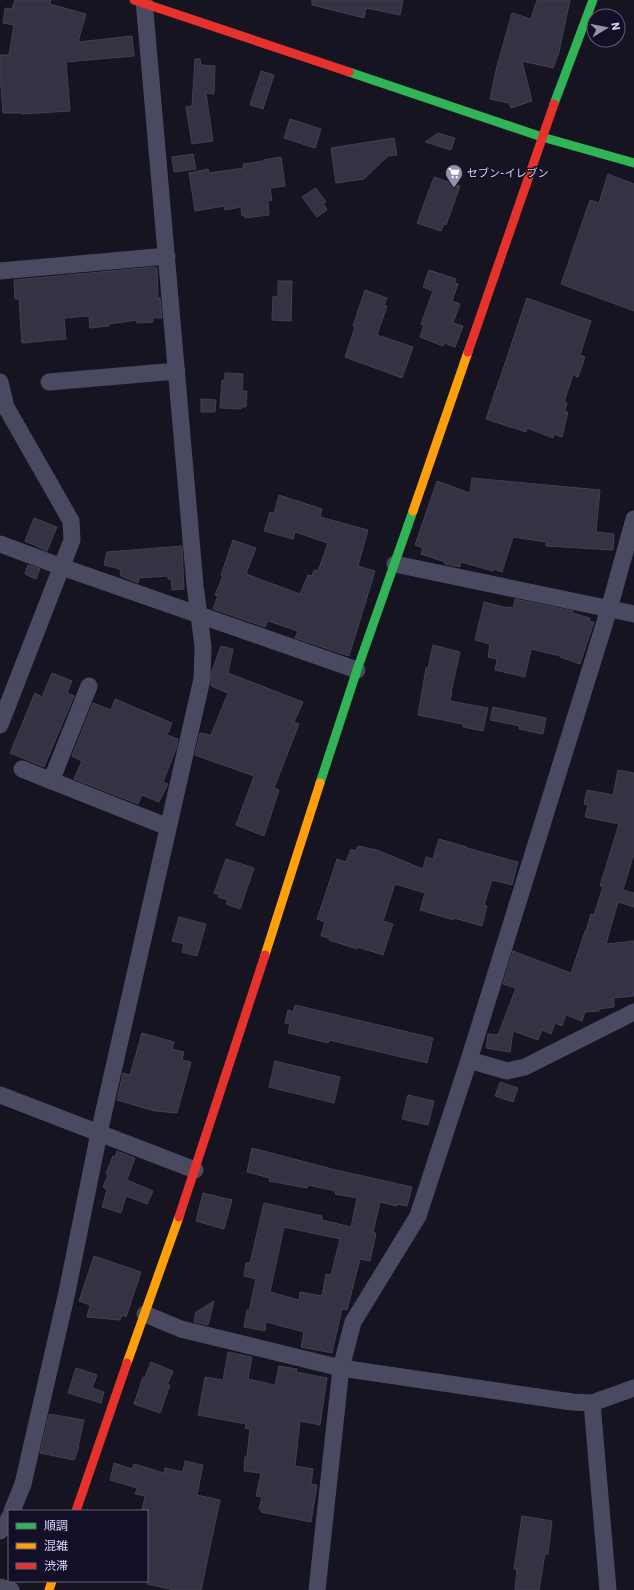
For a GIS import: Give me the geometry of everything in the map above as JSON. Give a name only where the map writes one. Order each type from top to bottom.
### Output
[{"type":"street","points":[[76,1510],[195,1170],[357,670],[542,137],[593,0]]},
{"type":"street","points":[[12,1510],[22,1484],[67,1292],[99,1133],[202,679],[203,646],[167,256],[141,1],[542,137],[634,164]]},
{"type":"street","points":[[0,271],[167,256]]},
{"type":"street","points":[[49,382],[177,371]]},
{"type":"street","points":[[0,382],[6,407],[72,521],[72,540],[0,725]]},
{"type":"street","points":[[317,1590],[341,1368],[353,1322],[418,1216],[469,1060],[609,609],[634,519]]},
{"type":"street","points":[[0,544],[357,670]]},
{"type":"street","points":[[395,564],[634,614]]},
{"type":"street","points":[[51,780],[89,686]]},
{"type":"street","points":[[22,769],[168,827]]},
{"type":"street","points":[[469,1060],[507,1070],[525,1066],[634,1012]]},
{"type":"street","points":[[0,1095],[195,1170]]},
{"type":"street","points":[[145,1314],[181,1329],[341,1368],[572,1402],[592,1403],[634,1388]]},
{"type":"street","points":[[592,1403],[608,1590]]},
{"type":"street","points":[[0,1531],[8,1520]]},
{"type":"street","points":[[0,1587],[10,1590]]},
{"type":"building","points":[[15,0],[51,0],[50,4],[86,14],[78,42],[132,36],[134,56],[66,62],[70,111],[22,114],[3,113],[0,86],[0,55],[9,55],[14,25],[3,23],[5,8],[12,9]]},
{"type":"building","points":[[312,0],[403,0],[400,15],[366,8],[364,18],[312,5]]},
{"type":"building","points":[[537,0],[570,0],[559,52],[553,68],[522,61],[532,101],[511,108],[509,103],[490,99],[497,66],[512,13],[531,19]]},
{"type":"building","points":[[195,59],[200,59],[201,65],[215,66],[214,94],[206,93],[213,141],[192,144],[186,107],[192,106]]},
{"type":"building","points":[[261,71],[274,75],[263,109],[250,105]]},
{"type":"building","points":[[290,119],[321,129],[315,148],[284,138]]},
{"type":"building","points":[[438,133],[455,138],[451,150],[425,142]]},
{"type":"building","points":[[394,138],[397,155],[388,156],[364,179],[336,183],[331,148]]},
{"type":"building","points":[[193,154],[196,169],[174,172],[172,157]]},
{"type":"building","points":[[281,157],[285,186],[270,188],[272,200],[268,201],[269,215],[245,218],[245,215],[242,216],[241,207],[225,210],[224,206],[195,211],[189,173],[208,169],[209,173],[244,168],[243,164]]},
{"type":"building","points":[[608,174],[634,184],[634,311],[561,284],[590,200],[599,203]]},
{"type":"building","points":[[434,177],[460,186],[446,225],[444,224],[441,231],[417,223]]},
{"type":"building","points":[[316,188],[326,202],[323,203],[327,210],[317,217],[302,197]]},
{"type":"building","points":[[154,267],[157,268],[158,298],[160,298],[162,318],[152,318],[153,322],[137,323],[137,320],[109,324],[109,326],[90,328],[89,316],[64,318],[66,339],[22,343],[19,299],[15,299],[14,280]]},
{"type":"building","points":[[429,270],[456,279],[455,283],[458,284],[452,301],[460,304],[453,323],[463,326],[455,347],[444,343],[443,346],[420,337],[424,325],[421,324],[433,291],[423,287]]},
{"type":"building","points":[[278,281],[292,281],[291,321],[272,320],[273,296],[278,297]]},
{"type":"building","points":[[365,290],[387,298],[384,305],[387,306],[377,335],[413,347],[402,378],[345,357],[355,327],[353,326]]},
{"type":"building","points":[[527,298],[591,321],[580,355],[585,357],[578,377],[573,375],[564,402],[567,403],[565,412],[568,412],[562,437],[554,434],[553,438],[527,428],[526,432],[486,419]]},
{"type":"building","points":[[225,373],[243,374],[242,391],[247,391],[246,407],[241,407],[241,409],[220,408],[222,380],[225,380]]},
{"type":"building","points":[[201,399],[216,400],[215,412],[201,412]]},
{"type":"building","points":[[472,478],[600,490],[596,532],[614,534],[613,550],[546,546],[546,542],[513,537],[502,572],[461,562],[460,567],[445,564],[445,562],[421,554],[423,548],[415,545],[437,481],[470,493]]},
{"type":"building","points":[[279,495],[322,509],[320,517],[368,530],[358,566],[375,571],[349,656],[295,638],[298,631],[268,621],[265,627],[213,609],[218,596],[215,595],[223,576],[221,575],[233,540],[256,548],[246,574],[300,594],[308,575],[312,576],[314,570],[318,571],[328,543],[295,532],[293,539],[264,531],[270,512],[274,513]]},
{"type":"building","points":[[34,518],[57,527],[47,551],[25,541]]},
{"type":"building","points":[[182,546],[184,589],[172,590],[171,579],[168,579],[168,576],[139,578],[138,583],[121,576],[120,569],[104,565],[107,552]]},
{"type":"building","points":[[28,565],[40,569],[36,579],[25,574]]},
{"type":"building","points":[[515,599],[573,611],[572,613],[590,618],[589,621],[594,622],[580,664],[560,656],[531,649],[525,677],[495,670],[497,659],[488,657],[490,644],[475,640],[484,602],[507,608],[513,608]]},
{"type":"building","points":[[433,645],[460,652],[450,701],[488,708],[483,731],[463,727],[463,724],[418,715],[426,668],[428,668]]},
{"type":"building","points":[[221,646],[233,649],[228,673],[303,702],[294,722],[299,724],[274,788],[279,790],[264,836],[236,825],[254,776],[195,755],[200,733],[211,735],[228,693],[211,686],[212,671]]},
{"type":"building","points":[[52,673],[72,681],[67,693],[74,696],[44,767],[10,753],[35,693],[42,697]]},
{"type":"building","points":[[115,699],[172,723],[167,735],[178,739],[176,749],[163,782],[168,784],[159,802],[142,795],[138,804],[74,779],[82,761],[72,756],[93,703],[111,710]]},
{"type":"building","points":[[493,707],[546,718],[543,734],[519,729],[520,726],[490,720]]},
{"type":"building","points":[[618,770],[634,773],[634,853],[623,890],[634,893],[634,907],[618,902],[606,944],[634,941],[634,996],[614,998],[614,1007],[599,1009],[599,1011],[585,1012],[582,1021],[566,1015],[562,1026],[555,1023],[551,1034],[542,1030],[538,1040],[513,1031],[510,1052],[486,1048],[488,1034],[498,1035],[516,988],[503,984],[513,951],[571,973],[591,914],[594,915],[603,887],[600,886],[619,824],[585,817],[588,805],[584,804],[587,790],[613,795]]},
{"type":"building","points":[[439,839],[518,862],[512,885],[492,880],[484,905],[487,906],[482,926],[420,910],[425,893],[395,884],[383,921],[393,924],[383,955],[358,947],[357,949],[321,936],[325,922],[317,919],[337,859],[346,862],[351,849],[356,851],[358,846],[377,850],[423,869],[426,857],[433,859]]},
{"type":"building","points":[[226,859],[254,868],[240,909],[226,904],[228,900],[218,897],[219,895],[214,893]]},
{"type":"building","points":[[179,917],[206,924],[197,956],[182,952],[184,944],[172,941]]},
{"type":"building","points":[[295,1005],[433,1038],[427,1063],[329,1040],[328,1043],[288,1033],[290,1024],[285,1023],[288,1010],[293,1012]]},
{"type":"building","points":[[142,1033],[174,1042],[172,1049],[184,1052],[182,1060],[191,1062],[177,1113],[155,1111],[117,1100],[123,1073],[130,1075]]},
{"type":"building","points":[[275,1061],[340,1077],[334,1103],[269,1087]]},
{"type":"building","points":[[500,1082],[518,1088],[513,1102],[495,1096]]},
{"type":"building","points":[[408,1095],[434,1101],[428,1125],[402,1119]]},
{"type":"building","points":[[252,1148],[336,1170],[412,1187],[407,1206],[397,1204],[397,1206],[380,1202],[373,1233],[376,1233],[370,1261],[360,1259],[347,1310],[342,1309],[332,1353],[301,1347],[304,1332],[266,1322],[265,1331],[244,1327],[247,1310],[249,1311],[256,1279],[244,1276],[246,1263],[250,1263],[264,1203],[322,1216],[322,1220],[351,1227],[357,1198],[335,1194],[336,1191],[308,1185],[307,1188],[269,1181],[270,1178],[247,1172]],"holes":[[[284,1227],[340,1239],[331,1275],[326,1274],[322,1296],[300,1292],[299,1300],[270,1292]]]},
{"type":"building","points":[[117,1151],[135,1158],[127,1180],[153,1191],[147,1204],[126,1196],[121,1213],[102,1207],[107,1190],[103,1187],[108,1175],[106,1174],[113,1156],[115,1157]]},
{"type":"building","points":[[203,1193],[232,1200],[224,1229],[196,1221]]},
{"type":"building","points":[[94,1256],[141,1272],[126,1317],[122,1315],[120,1320],[87,1317],[90,1305],[79,1301]]},
{"type":"building","points":[[214,1301],[208,1325],[194,1322],[196,1312]]},
{"type":"building","points":[[228,1352],[252,1357],[248,1379],[275,1385],[279,1366],[297,1369],[296,1372],[327,1378],[320,1425],[300,1421],[295,1466],[313,1469],[311,1484],[317,1485],[311,1522],[261,1512],[261,1509],[259,1509],[262,1497],[256,1496],[261,1473],[244,1471],[250,1429],[245,1428],[246,1424],[198,1415],[205,1377],[223,1380]]},
{"type":"building","points":[[151,1362],[173,1371],[167,1385],[170,1385],[160,1413],[134,1404],[143,1377],[145,1377]]},
{"type":"building","points":[[76,1368],[97,1375],[92,1388],[104,1392],[101,1403],[68,1393]]},
{"type":"building","points":[[49,1414],[84,1420],[79,1447],[74,1460],[40,1453]]},
{"type":"building","points":[[185,1461],[203,1465],[197,1495],[220,1500],[201,1590],[174,1590],[147,1584],[148,1510],[142,1510],[145,1496],[135,1494],[137,1488],[110,1480],[114,1463],[132,1469],[134,1464],[164,1473],[165,1468],[183,1472]]},
{"type":"building","points":[[522,1516],[552,1521],[548,1554],[545,1554],[539,1590],[515,1590],[517,1569],[514,1569]]},
{"type":"traffic: fast","points":[[554,104],[593,0]]},
{"type":"traffic: fast","points":[[349,72],[542,137],[634,163]]},
{"type":"traffic: fast","points":[[320,783],[357,670],[413,511]]},
{"type":"traffic: slow","points":[[413,511],[468,352]]},
{"type":"traffic: slow","points":[[265,955],[320,783]]},
{"type":"traffic: slow","points":[[127,1363],[179,1217]]},
{"type":"traffic: slow","points":[[49,1590],[52,1582]]},
{"type":"traffic: jam","points":[[134,0],[349,72]]},
{"type":"traffic: jam","points":[[468,352],[554,104]]},
{"type":"traffic: jam","points":[[179,1217],[265,955]]},
{"type":"traffic: jam","points":[[76,1510],[127,1363]]},
{"type":"place","name":"セブン-イレブン","points":[[454,188]]}]
